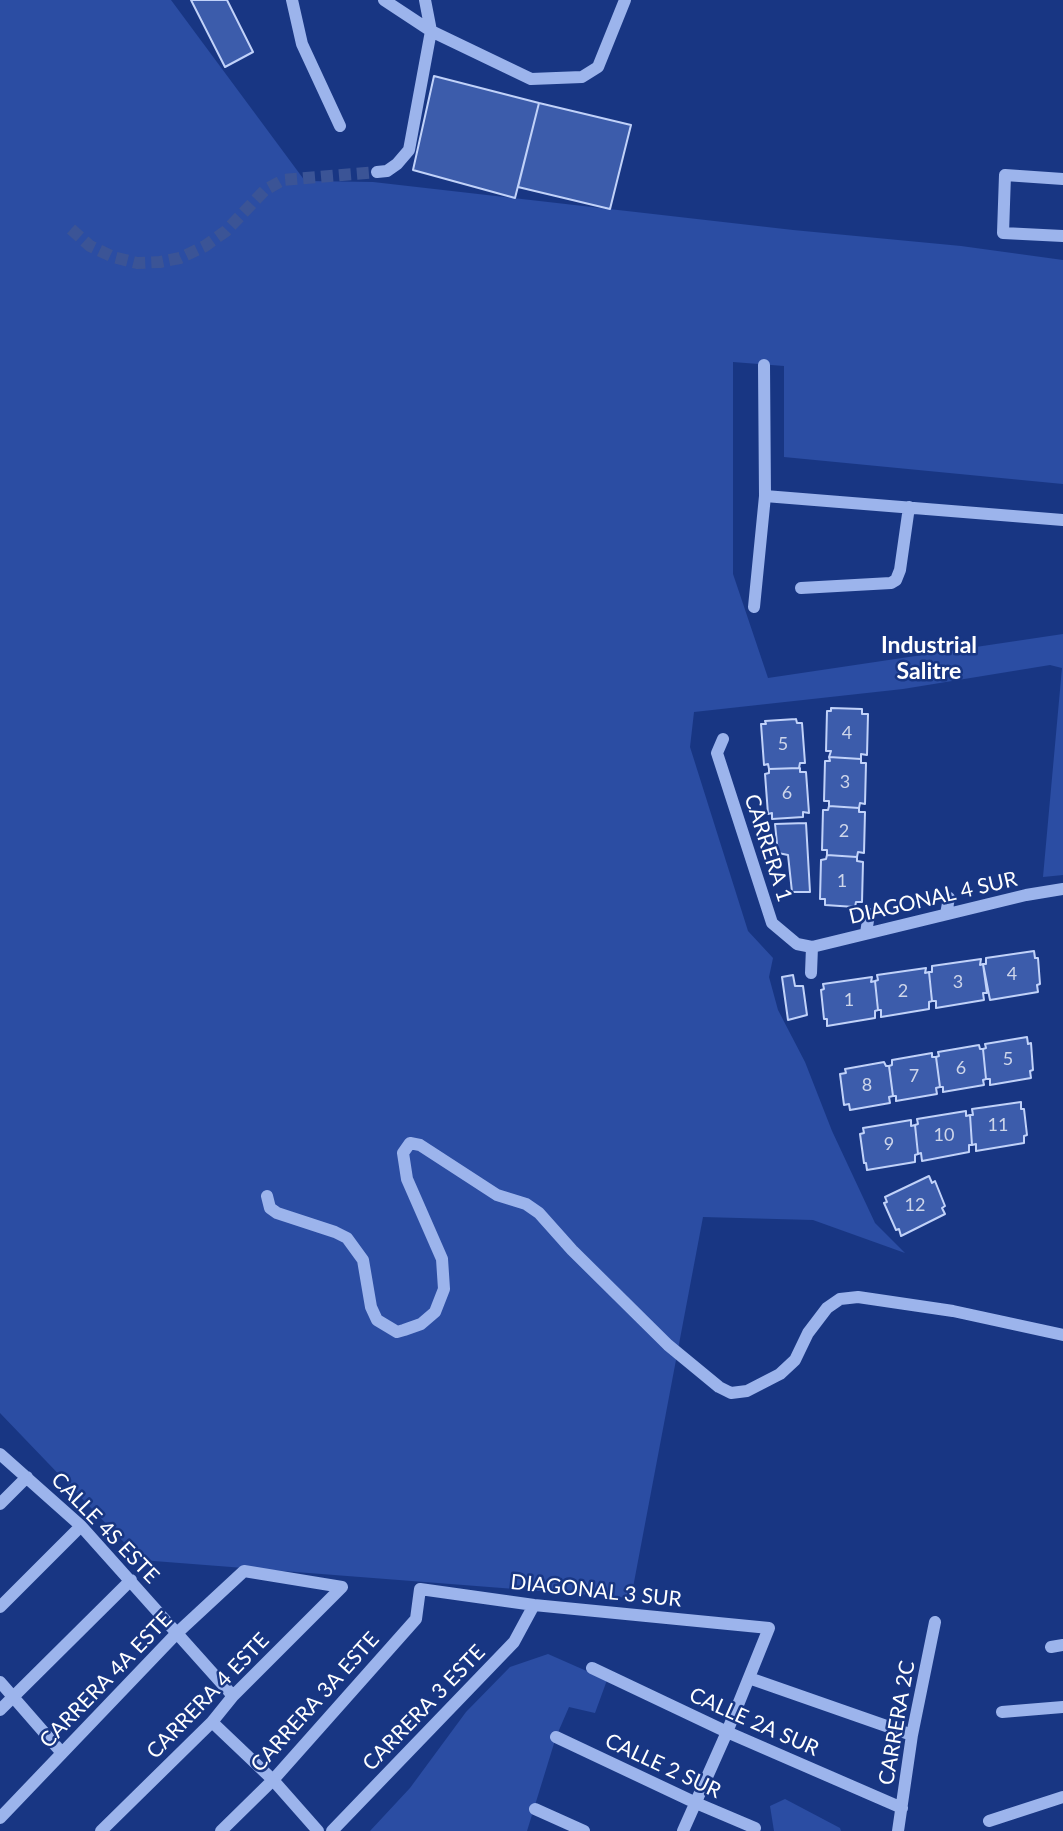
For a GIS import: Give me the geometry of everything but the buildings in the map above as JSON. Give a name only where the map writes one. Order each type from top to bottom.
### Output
[{"type":"street","points":[[292,0],[302,44],[340,126]]},
{"type":"street","points":[[384,0],[431,31],[531,79],[582,77],[598,67],[625,0]]},
{"type":"street","points":[[376,172],[387,171],[409,150],[431,31],[425,0]]},
{"type":"street","points":[[1063,179],[1005,174],[1003,233],[1063,236]]},
{"type":"street","points":[[754,607],[765,496],[764,365]]},
{"type":"street","points":[[765,496],[1063,520]]},
{"type":"street","points":[[801,588],[891,583],[896,580],[900,570],[909,507]]},
{"type":"street","name":"CARRERA 1","points":[[723,739],[717,753],[772,923],[797,944],[812,947]]},
{"type":"street","name":"DIAGONAL 4 SUR","points":[[812,947],[1026,895],[1063,889]]},
{"type":"street","points":[[946,914],[949,898]]},
{"type":"street","points":[[866,933],[869,914]]},
{"type":"street","points":[[811,974],[812,947]]},
{"type":"street","points":[[267,1196],[270,1208],[277,1213],[335,1231],[347,1238],[363,1260],[371,1307],[377,1320],[397,1332],[404,1330],[421,1324],[435,1312],[444,1289],[442,1259],[407,1178],[405,1166],[404,1149],[410,1143],[420,1144],[497,1195],[526,1204],[540,1213],[572,1250],[668,1345],[719,1387],[731,1393],[747,1391],[780,1374],[794,1360],[808,1333],[840,1299],[858,1297],[953,1311],[1063,1335]]},
{"type":"street","name":"CALLE 4S ESTE","points":[[0,1454],[81,1526],[233,1696]]},
{"type":"street","points":[[0,1504],[27,1477]]},
{"type":"street","points":[[0,1607],[81,1526]]},
{"type":"street","name":"CARRERA 4 ESTE","points":[[101,1831],[212,1722],[233,1696],[342,1587],[244,1571]]},
{"type":"street","name":"CARRERA 4A ESTE","points":[[0,1818],[176,1634],[244,1571]]},
{"type":"street","points":[[0,1710],[131,1580]]},
{"type":"street","name":"DIAGONAL 3 SUR","points":[[420,1589],[534,1605],[769,1628],[749,1678]]},
{"type":"street","name":"CARRERA 3A ESTE","points":[[221,1831],[273,1780],[416,1619],[420,1589]]},
{"type":"street","name":"CARRERA 3 ESTE","points":[[332,1831],[514,1642],[534,1605]]},
{"type":"street","name":"CARRERA 2C","points":[[898,1831],[912,1735],[935,1622]]},
{"type":"street","name":"CALLE 2A SUR","points":[[592,1668],[727,1732],[902,1808]]},
{"type":"street","points":[[683,1831],[749,1678],[912,1735]]},
{"type":"street","points":[[0,1682],[62,1753]]},
{"type":"street","points":[[1002,1712],[1063,1707]]},
{"type":"street","points":[[212,1722],[273,1780],[318,1831]]},
{"type":"street","name":"CALLE 2 SUR","points":[[556,1737],[755,1828]]},
{"type":"street","points":[[989,1821],[1063,1797]]},
{"type":"street","points":[[535,1809],[584,1831]]},
{"type":"shaded area","points":[[0,0],[171,0],[305,181],[373,182],[793,230],[961,246],[1063,260],[1063,484],[784,457],[784,366],[733,362],[733,574],[768,678],[1063,634],[1063,875],[1043,877],[1062,668],[1050,665],[903,689],[694,712],[690,747],[748,931],[773,958],[769,977],[778,1010],[805,1062],[832,1131],[875,1223],[905,1253],[813,1220],[703,1217],[631,1598],[141,1560],[0,1413]]},
{"type":"shaded area","points":[[548,1654],[607,1680],[595,1713],[569,1707],[556,1737],[527,1831],[370,1831],[410,1788],[466,1712],[510,1667]]},
{"type":"shaded area","points":[[785,1799],[840,1828],[841,1831],[774,1831],[770,1806]]},
{"type":"tunnel","points":[[71,229],[90,246],[113,257],[137,263],[160,262],[180,258],[205,246],[226,231],[265,190],[283,180],[377,172]]},
{"type":"district","name":"Industrial Salitre","points":[[929,659]]}]
